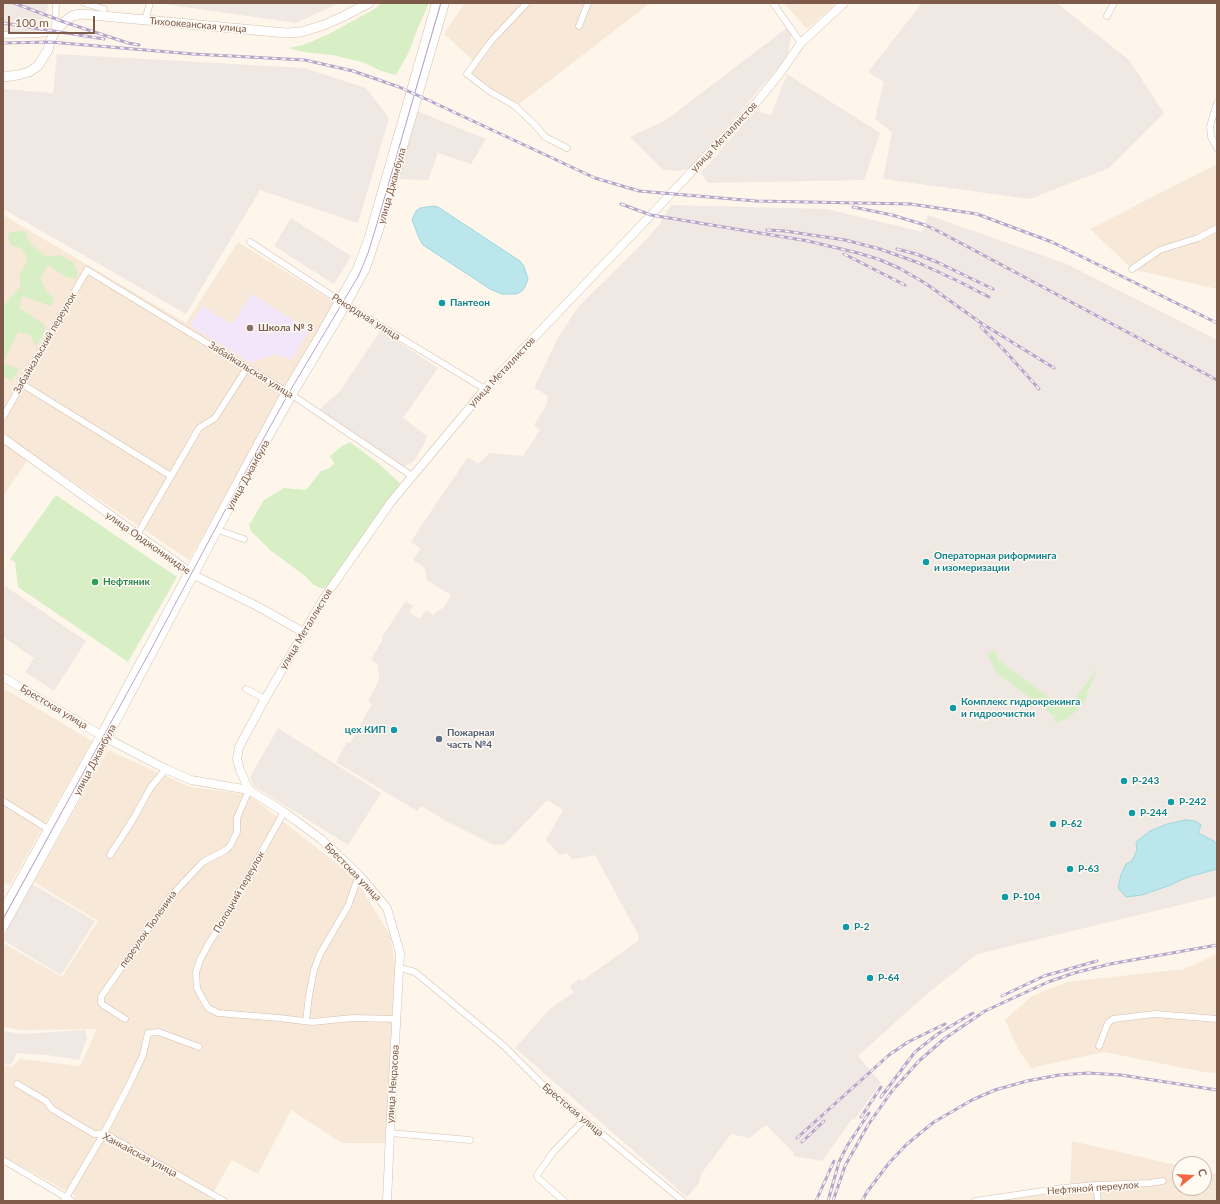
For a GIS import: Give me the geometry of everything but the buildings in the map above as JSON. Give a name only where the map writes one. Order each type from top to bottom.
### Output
[{"type":"main road","name":"Тихоокеанская улица","points":[[3,77],[28,72],[38,66],[48,50],[50,42],[64,22],[72,16],[81,14],[286,33],[301,32],[324,25],[369,3]]},
{"type":"street","points":[[3,35],[56,32],[56,3]]},
{"type":"street","points":[[84,3],[104,9]]},
{"type":"street","points":[[145,20],[150,3]]},
{"type":"street","name":"улица Джамбула","points":[[343,303],[368,240],[436,3]]},
{"type":"street","name":"улица Джамбула","points":[[3,910],[48,828],[103,737],[289,393],[343,303],[361,280],[371,256],[445,3]]},
{"type":"street","points":[[528,3],[492,40],[466,74],[489,91],[515,106],[545,137],[567,148]]},
{"type":"street","points":[[579,26],[588,3]]},
{"type":"street","points":[[773,3],[801,43]]},
{"type":"street","name":"улица Металлистов","points":[[249,790],[240,770],[238,759],[239,747],[303,632],[324,598],[342,570],[392,502],[485,389],[645,222],[755,104],[778,76],[801,43],[844,3]]},
{"type":"street","points":[[1107,16],[1114,3]]},
{"type":"street","points":[[1217,103],[1210,126],[1211,137],[1217,148]]},
{"type":"street","points":[[1132,269],[1160,250],[1198,238],[1217,228]]},
{"type":"street","name":"Рекордная улица","points":[[250,242],[343,303],[485,389]]},
{"type":"street","name":"Забайкальская улица","points":[[87,270],[289,393],[412,476]]},
{"type":"street","name":"Забайкальский переулок","points":[[3,417],[87,270]]},
{"type":"street","points":[[137,535],[199,428],[216,418],[247,368]]},
{"type":"street","points":[[22,384],[171,476]]},
{"type":"street","name":"улица Джамбула","points":[[192,574],[218,530],[289,393]]},
{"type":"street","name":"улица Орджоникидзе","points":[[3,438],[192,574],[257,606],[303,632]]},
{"type":"street","points":[[218,530],[244,539]]},
{"type":"street","name":"Брестская улица","points":[[3,677],[103,737],[166,769],[191,780],[249,790],[284,812],[321,839],[359,875],[387,908],[400,954],[400,968],[415,972],[504,1046],[545,1087],[586,1119],[683,1201]]},
{"type":"street","points":[[246,689],[265,699]]},
{"type":"street","name":"улица Джамбула","points":[[3,928],[80,789],[103,737]]},
{"type":"street","points":[[110,855],[132,821],[148,791],[166,769]]},
{"type":"street","name":"переулок Тюленина","points":[[125,1019],[103,1006],[101,997],[170,896],[203,862],[226,850],[230,846],[237,832],[237,818],[249,790]]},
{"type":"street","points":[[3,801],[48,828]]},
{"type":"street","name":"Полоцкий переулок","points":[[284,812],[200,960],[196,972],[197,988],[208,1008],[218,1013],[306,1021]]},
{"type":"street","points":[[359,875],[348,906],[320,954],[314,970],[306,1021],[312,1022],[352,1018],[397,1019]]},
{"type":"street","name":"улица Некрасова","points":[[387,1201],[400,968]]},
{"type":"street","points":[[1099,1046],[1108,1023],[1113,1019],[1154,1014],[1217,1020]]},
{"type":"street","points":[[3,1160],[68,1200],[144,1055],[148,1034],[159,1032],[199,1047]]},
{"type":"street","name":"Ханкайская улица","points":[[17,1084],[46,1101],[52,1109],[94,1134],[104,1133],[224,1201]]},
{"type":"street","points":[[564,1201],[536,1175],[554,1151],[586,1119]]},
{"type":"street","points":[[390,1133],[470,1140]]},
{"type":"street","name":"Нефтяной переулок","points":[[975,1201],[1063,1188],[1096,1185],[1150,1184],[1163,1181]]},
{"type":"street","points":[[1096,1185],[1098,1201]]},
{"type":"shaded area","points":[[3,3],[49,3],[39,31],[3,32]]},
{"type":"shaded area","points":[[157,3],[339,3],[296,23]]},
{"type":"shaded area","points":[[465,3],[650,3],[518,105],[469,74],[478,65],[444,34]]},
{"type":"shaded area","points":[[784,3],[837,3],[807,29]]},
{"type":"shaded area","points":[[922,3],[1057,3],[1129,60],[1164,113],[1109,168],[1030,199],[883,179],[892,132],[875,119],[884,82],[868,72]]},
{"type":"shaded area","points":[[788,27],[792,32],[787,58],[690,168],[679,171],[663,170],[630,137],[666,120]]},
{"type":"shaded area","points":[[57,54],[304,68],[366,88],[389,118],[358,223],[260,190],[186,314],[3,209],[3,89],[53,93]]},
{"type":"shaded area","points":[[787,74],[880,133],[864,180],[708,183],[701,173],[755,111],[771,115]]},
{"type":"shaded area","points":[[417,111],[486,139],[471,164],[438,153],[428,180],[396,179]]},
{"type":"shaded area","points":[[1217,164],[1217,289],[1132,269],[1090,229]]},
{"type":"shaded area","points":[[671,205],[827,209],[922,232],[928,215],[1067,264],[1217,340],[1217,896],[977,954],[921,999],[858,1056],[881,1083],[854,1120],[852,1119],[822,1161],[794,1156],[794,1153],[766,1125],[749,1138],[731,1134],[701,1174],[699,1183],[687,1197],[515,1048],[551,1008],[573,993],[570,986],[579,979],[582,981],[638,941],[639,936],[595,855],[576,859],[571,858],[567,853],[560,855],[546,840],[563,810],[547,800],[505,844],[494,845],[450,823],[421,806],[417,811],[336,762],[347,742],[350,743],[372,704],[368,701],[379,680],[378,664],[371,660],[383,639],[382,637],[406,601],[413,606],[409,612],[420,619],[426,610],[433,615],[444,607],[451,595],[427,580],[425,568],[413,560],[421,549],[411,542],[468,457],[478,464],[490,453],[523,456],[540,430],[534,425],[546,406],[548,396],[534,388],[559,336],[579,306],[641,245],[660,224]]},
{"type":"shaded area","points":[[3,215],[186,323],[238,242],[334,302],[189,560],[32,454],[3,496]]},
{"type":"shaded area","points":[[291,218],[351,256],[334,284],[274,246]]},
{"type":"shaded area","name":"Школа № 3","points":[[252,294],[309,330],[292,360],[275,354],[251,363],[190,326],[202,306],[232,324]]},
{"type":"shaded area","points":[[381,330],[438,368],[403,418],[427,436],[414,461],[403,467],[329,418],[320,409],[340,391]]},
{"type":"shaded area","points":[[5,586],[86,641],[54,691],[25,672],[34,658],[3,637],[3,590]]},
{"type":"shaded area","points":[[3,688],[92,741],[10,885],[3,882]]},
{"type":"shaded area","points":[[278,728],[381,793],[348,845],[254,786],[250,777]]},
{"type":"shaded area","points":[[108,750],[190,787],[249,795],[354,877],[390,935],[395,963],[385,1143],[342,1143],[291,1110],[258,1174],[232,1160],[210,1198],[215,1201],[73,1201],[75,1196],[3,1156],[3,1065],[12,1067],[20,1059],[80,1066],[97,1029],[21,1030],[3,1027],[3,943],[62,977],[98,921],[34,882]]},
{"type":"shaded area","points":[[32,884],[95,921],[61,975],[3,940],[3,937]]},
{"type":"shaded area","points":[[1217,954],[1217,1073],[1204,1072],[1104,1052],[1031,1068],[1018,1049],[1005,1020],[1032,996],[1067,982],[1184,969]]},
{"type":"shaded area","points":[[85,1030],[87,1038],[79,1060],[47,1055],[17,1053],[11,1065],[3,1064],[3,1031],[22,1034]]},
{"type":"shaded area","points":[[1072,1141],[1172,1164],[1172,1196],[1212,1196],[1212,1173],[1217,1174],[1217,1201],[997,1201],[1070,1191]]},
{"type":"green space","points":[[382,3],[429,3],[409,52],[396,75],[381,71],[362,62],[332,55],[303,52],[288,48],[303,45],[327,35],[371,11]]},
{"type":"green space","points":[[25,231],[29,242],[46,257],[61,255],[74,263],[78,274],[76,279],[66,277],[48,265],[40,278],[46,291],[54,298],[51,306],[22,296],[19,308],[44,324],[45,330],[38,344],[35,345],[30,335],[18,332],[3,363],[3,305],[21,286],[19,276],[26,263],[27,256],[21,248],[11,245],[8,238],[10,232]]},
{"type":"green space","points":[[3,363],[19,369],[11,381],[3,376]]},
{"type":"green space","points":[[350,442],[378,463],[400,483],[388,504],[328,585],[323,589],[314,585],[305,576],[270,550],[251,531],[249,525],[264,500],[284,488],[306,490],[321,471],[330,468],[334,463],[330,456],[342,446]]},
{"type":"green space","name":"Нефтяник","points":[[56,495],[177,577],[128,662],[18,587],[15,562],[10,559]]},
{"type":"green space","points":[[995,650],[998,660],[1063,708],[1069,707],[1096,670],[1097,671],[1086,694],[1088,694],[1079,709],[1066,719],[1057,722],[1053,720],[1056,716],[996,672],[987,654]]},
{"type":"water","points":[[433,206],[438,207],[520,261],[524,266],[528,279],[522,291],[517,294],[502,294],[490,289],[423,245],[412,220],[416,211],[420,208]]},
{"type":"water","points":[[1185,820],[1195,821],[1201,825],[1198,833],[1214,841],[1217,845],[1217,869],[1188,877],[1142,895],[1126,897],[1118,888],[1121,875],[1126,864],[1132,861],[1137,850],[1136,842],[1150,831],[1167,824]]},
{"type":"tram line","points":[[3,919],[148,655],[261,443],[359,275],[376,227],[441,3]]},
{"type":"railway","points":[[14,3],[64,22],[128,43],[139,45]]},
{"type":"railway","points":[[3,23],[104,39]]},
{"type":"railway","points":[[3,43],[50,42],[193,54],[305,60],[353,71],[399,87],[595,178],[639,191],[756,201],[911,204],[977,214],[1052,242],[1217,323]]},
{"type":"railway","points":[[621,204],[651,215],[808,241],[878,259],[899,268],[925,283],[981,323],[1054,368]]},
{"type":"railway","points":[[853,207],[892,215],[925,225],[940,232],[1217,380]]},
{"type":"railway","points":[[767,230],[785,231],[845,240],[880,249],[919,263],[989,297]]},
{"type":"railway","points":[[897,249],[937,262],[993,289]]},
{"type":"railway","points":[[844,254],[905,285]]},
{"type":"railway","points":[[981,327],[1039,389]]},
{"type":"railway","points":[[833,1201],[845,1166],[868,1125],[892,1091],[919,1061],[944,1039],[985,1011],[1048,982],[1074,973],[1110,964],[1217,945]]},
{"type":"railway","points":[[1002,996],[1044,976],[1097,961]]},
{"type":"railway","points":[[881,1097],[915,1052],[939,1033],[973,1013]]},
{"type":"railway","points":[[797,1138],[889,1055],[908,1042],[945,1024]]},
{"type":"railway","points":[[862,1201],[889,1163],[907,1144],[934,1122],[972,1100],[995,1090],[1027,1081],[1059,1075],[1088,1073],[1121,1075],[1217,1090]]},
{"type":"railway","points":[[861,1117],[881,1087]]},
{"type":"railway","points":[[828,1201],[839,1162],[847,1146],[869,1113]]},
{"type":"railway","points":[[802,1142],[824,1121]]},
{"type":"railway","points":[[816,1201],[834,1161]]},
{"type":"place","name":"Пантеон","points":[[442,303]]},
{"type":"place","name":"Школа № 3","points":[[250,328]]},
{"type":"place","name":"Операторная риформинга и изомеризации","points":[[926,562]]},
{"type":"place","name":"Нефтяник","points":[[95,582]]},
{"type":"place","name":"Комплекс гидрокрекинга и гидроочистки","points":[[953,708]]},
{"type":"place","name":"цех КИП","points":[[394,730]]},
{"type":"place","name":"Пожарная часть №4","points":[[439,739]]},
{"type":"place","name":"Р-243","points":[[1124,781]]},
{"type":"place","name":"Р-242","points":[[1171,802]]},
{"type":"place","name":"Р-244","points":[[1132,813]]},
{"type":"place","name":"Р-62","points":[[1053,824]]},
{"type":"place","name":"Р-63","points":[[1070,869]]},
{"type":"place","name":"Р-104","points":[[1005,897]]},
{"type":"place","name":"Р-2","points":[[846,927]]},
{"type":"place","name":"Р-64","points":[[870,978]]}]
